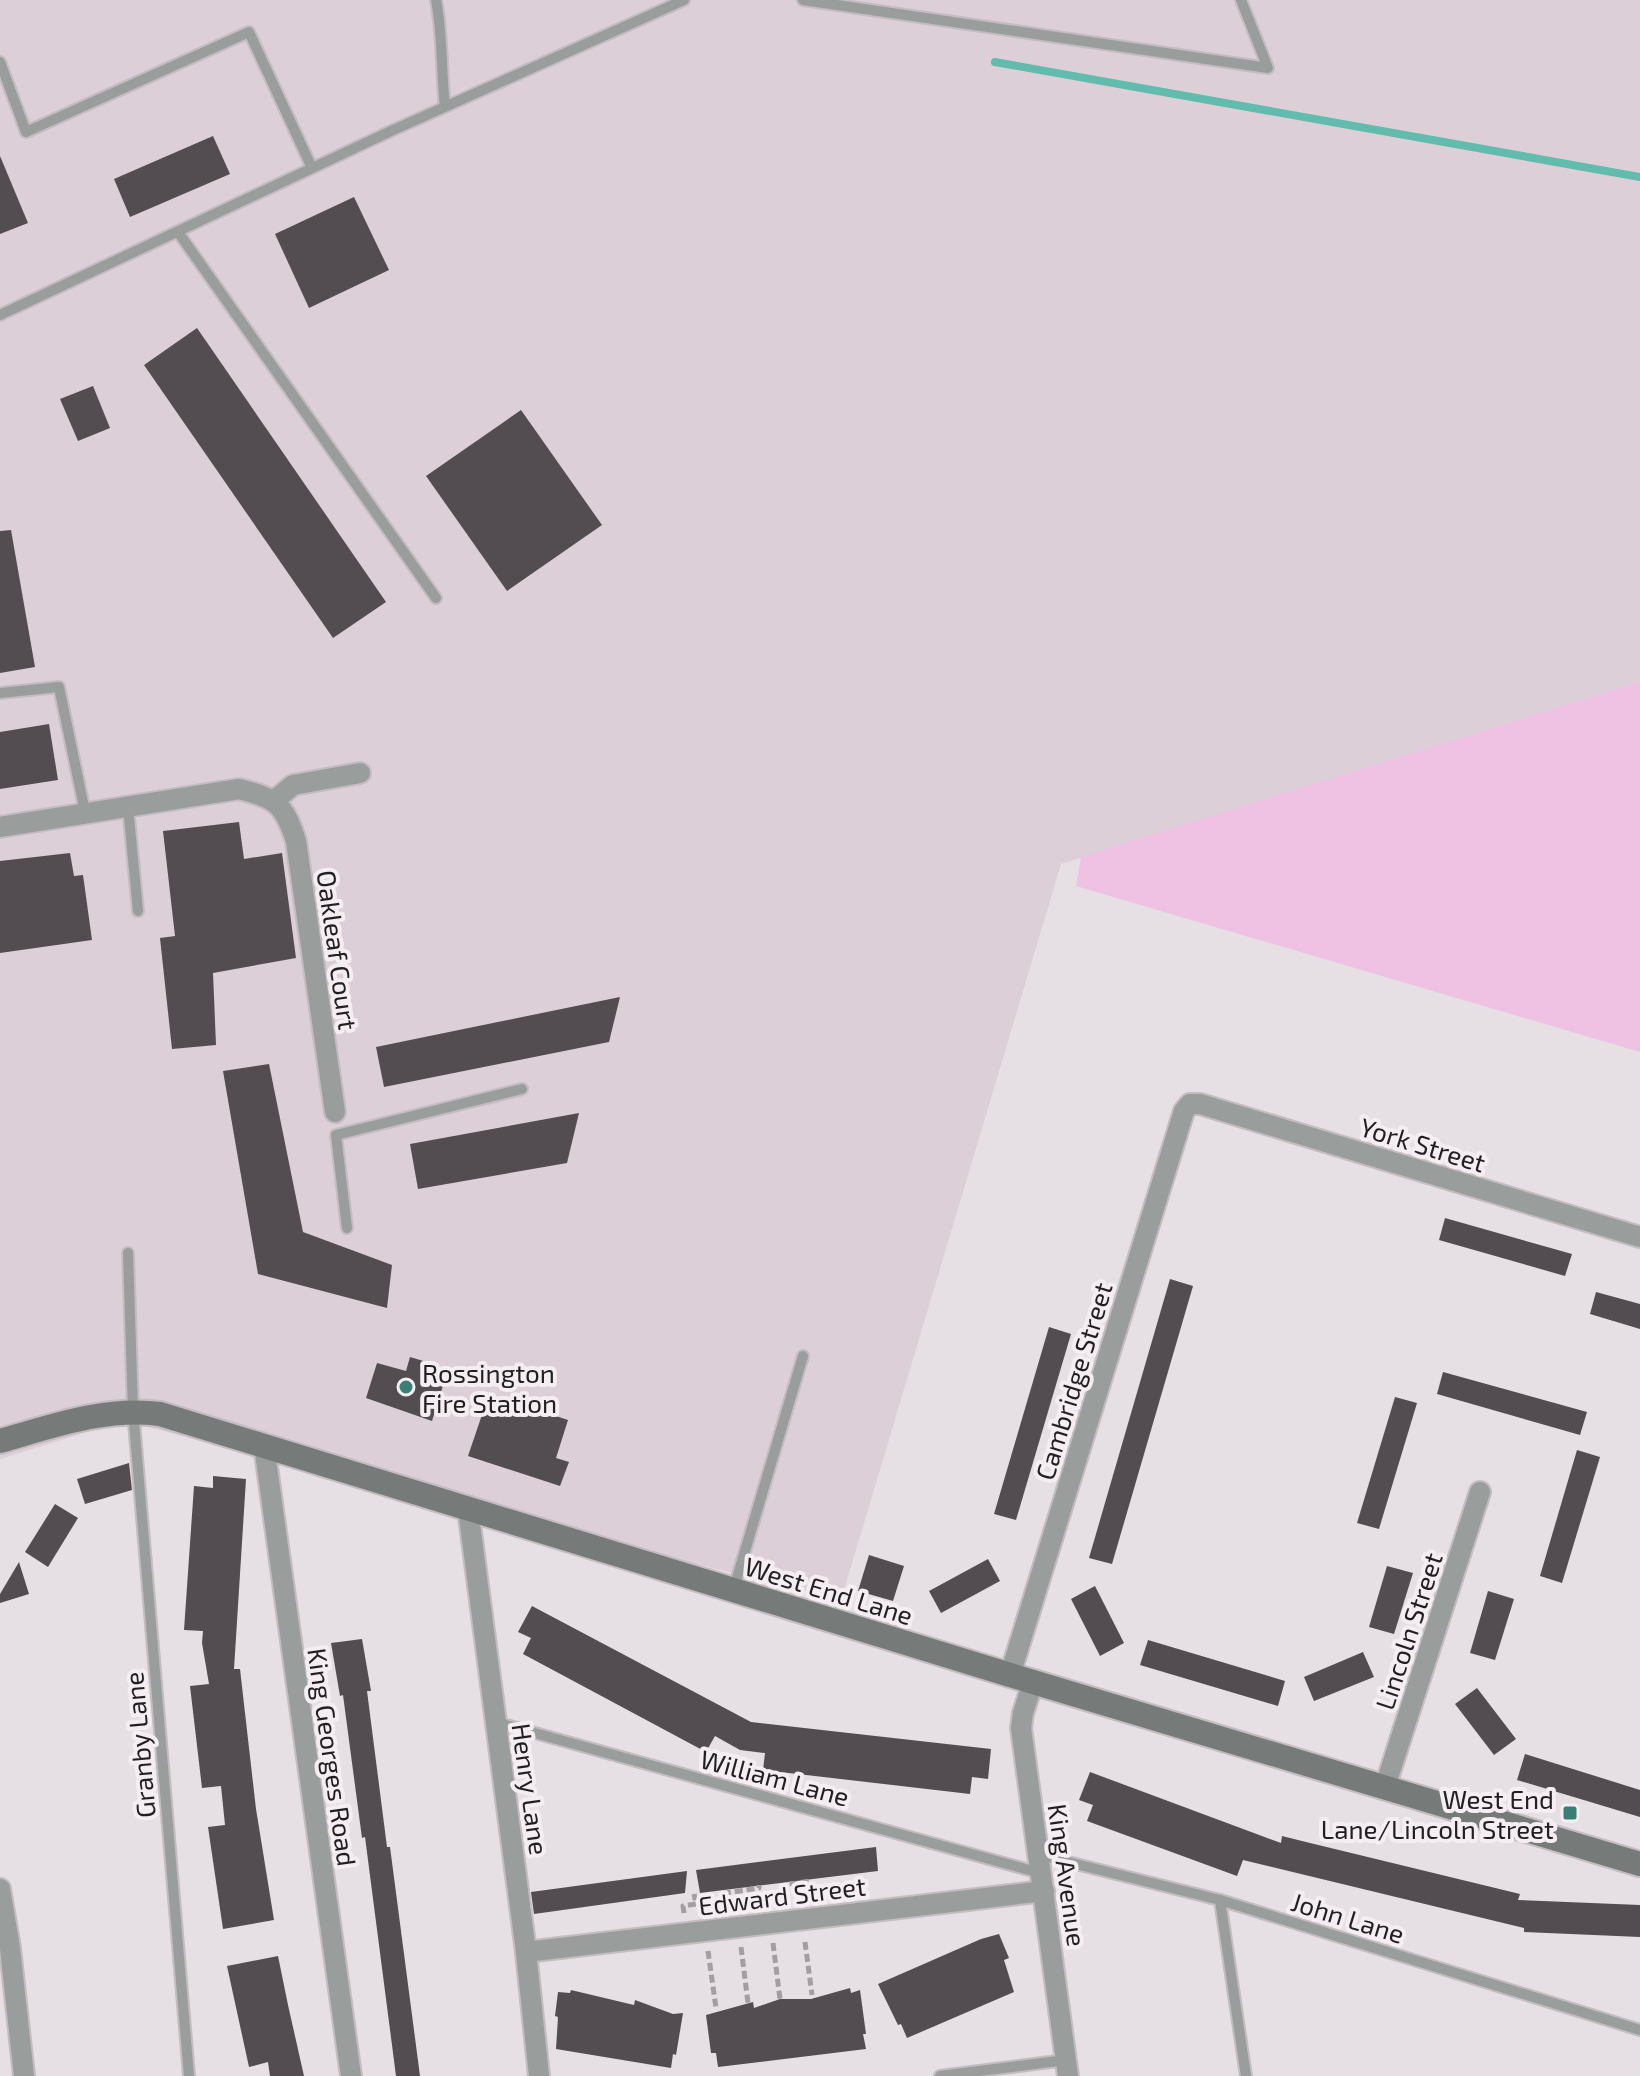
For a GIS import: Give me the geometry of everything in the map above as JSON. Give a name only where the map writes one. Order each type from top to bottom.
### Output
[{"type":"street","points":[[0,827],[239,789],[275,800],[293,785],[360,773]]},
{"type":"street","name":"Oakleaf Court","points":[[275,800],[289,817],[296,841],[335,1112]]},
{"type":"street","name":"York Street","points":[[1190,1104],[1200,1104],[1640,1237]]},
{"type":"street","name":"Cambridge Street","points":[[1010,1675],[1179,1127],[1190,1104]]},
{"type":"street","name":"West End Lane","points":[[0,1441],[102,1413],[133,1410],[160,1414],[1033,1682],[1640,1864]]},
{"type":"street","name":"King Georges Road","points":[[264,1445],[351,2076]]},
{"type":"street","name":"Lincoln Street","points":[[1385,1787],[1480,1492]]},
{"type":"street","name":"Henry Lane","points":[[468,1509],[526,1952],[539,2076]]},
{"type":"street","name":"King Avenue","points":[[1033,1682],[1021,1728],[1067,2068]]},
{"type":"street","name":"Edward Street","points":[[526,1952],[802,1920],[1042,1873]]},
{"type":"street","points":[[0,1889],[10,1948],[24,2076]]},
{"type":"lane","points":[[436,0],[445,107]]},
{"type":"lane","points":[[0,315],[312,168],[684,0]]},
{"type":"lane","points":[[805,0],[1268,68],[1241,0]]},
{"type":"lane","points":[[0,62],[26,132],[249,32],[312,168]]},
{"type":"lane","points":[[178,232],[436,598]]},
{"type":"lane","points":[[0,693],[59,687],[85,812]]},
{"type":"lane","points":[[128,805],[138,911]]},
{"type":"lane","points":[[336,1135],[522,1089]]},
{"type":"lane","points":[[335,1112],[347,1228]]},
{"type":"lane","name":"Granby Lane","points":[[128,1253],[133,1410],[189,2076]]},
{"type":"lane","points":[[733,1590],[803,1356]]},
{"type":"lane","name":"William Lane","points":[[495,1722],[1042,1873]]},
{"type":"lane","name":"John Lane","points":[[1042,1873],[1220,1900],[1640,2030]]},
{"type":"lane","points":[[1220,1900],[1246,2076]]},
{"type":"lane","points":[[940,2076],[1067,2068]]},
{"type":"path","points":[[725,1890],[726,1893],[759,1888],[759,1885]]},
{"type":"path","points":[[802,1920],[813,1993]]},
{"type":"path","points":[[770,1923],[781,1998]]},
{"type":"path","points":[[738,1927],[749,2002]]},
{"type":"path","points":[[705,1931],[717,2006]]},
{"type":"shaded area","points":[[0,0],[1640,0],[1640,682],[1061,864],[841,1600],[123,1421],[0,1459]]},
{"type":"shaded area","points":[[1640,682],[1640,1052],[1076,886],[1081,857]]},
{"type":"building","points":[[213,136],[230,174],[130,217],[114,179]]},
{"type":"building","points":[[0,156],[28,223],[0,234]]},
{"type":"building","points":[[354,197],[389,270],[309,308],[275,234]]},
{"type":"building","points":[[197,328],[386,602],[333,638],[144,365]]},
{"type":"building","points":[[93,386],[110,428],[78,441],[60,399]]},
{"type":"building","points":[[521,410],[602,525],[507,591],[426,476]]},
{"type":"building","points":[[11,530],[35,667],[0,673],[0,531]]},
{"type":"building","points":[[49,724],[58,780],[0,789],[0,732]]},
{"type":"building","points":[[239,822],[244,859],[282,853],[296,958],[213,973],[216,1045],[172,1049],[160,938],[175,936],[163,831]]},
{"type":"building","points":[[70,853],[74,876],[83,875],[92,940],[0,953],[0,861]]},
{"type":"building","points":[[620,997],[609,1042],[384,1087],[376,1047]]},
{"type":"building","points":[[269,1064],[303,1232],[392,1265],[387,1308],[258,1274],[223,1071]]},
{"type":"building","points":[[579,1113],[567,1163],[418,1189],[410,1144]]},
{"type":"building","points":[[1445,1218],[1572,1254],[1565,1276],[1439,1240]]},
{"type":"building","points":[[1170,1279],[1193,1286],[1112,1564],[1089,1558]]},
{"type":"building","points":[[1596,1292],[1640,1304],[1640,1329],[1590,1314]]},
{"type":"building","points":[[1049,1327],[1071,1334],[1016,1520],[994,1514]]},
{"type":"building","name":"Rossington Fire Station","points":[[410,1357],[430,1363],[428,1370],[446,1376],[432,1421],[366,1398],[377,1363],[406,1371]]},
{"type":"building","points":[[1443,1372],[1587,1412],[1580,1435],[1437,1394]]},
{"type":"building","points":[[489,1394],[568,1420],[556,1458],[569,1462],[560,1486],[468,1456]]},
{"type":"building","points":[[1395,1397],[1417,1403],[1379,1529],[1357,1523]]},
{"type":"building","points":[[1577,1450],[1600,1457],[1562,1583],[1540,1576]]},
{"type":"building","points":[[129,1463],[132,1490],[85,1504],[77,1479]]},
{"type":"building","points":[[213,1476],[246,1479],[234,1669],[240,1669],[256,1809],[274,1920],[223,1929],[208,1827],[225,1825],[221,1786],[202,1788],[190,1686],[209,1684],[203,1631],[184,1630],[194,1486],[213,1488]]},
{"type":"building","points":[[55,1504],[78,1518],[48,1567],[25,1552]]},
{"type":"building","points":[[869,1555],[904,1566],[893,1601],[858,1591]]},
{"type":"building","points":[[988,1559],[1000,1581],[941,1613],[929,1591]]},
{"type":"building","points":[[19,1562],[29,1594],[0,1603],[0,1594]]},
{"type":"building","points":[[1387,1566],[1413,1573],[1394,1634],[1369,1627]]},
{"type":"building","points":[[1095,1586],[1124,1643],[1100,1656],[1071,1599]]},
{"type":"building","points":[[1488,1591],[1514,1599],[1495,1660],[1470,1653]]},
{"type":"building","points":[[532,1606],[751,1722],[991,1749],[988,1779],[972,1777],[970,1794],[763,1770],[765,1753],[740,1750],[715,1736],[706,1752],[523,1654],[531,1638],[518,1632]]},
{"type":"building","points":[[362,1639],[371,1691],[367,1691],[387,1847],[390,1847],[420,2076],[396,2076],[365,1837],[362,1838],[343,1695],[340,1696],[331,1643]]},
{"type":"building","points":[[1148,1640],[1285,1681],[1278,1706],[1140,1665]]},
{"type":"building","points":[[1363,1652],[1374,1677],[1314,1701],[1304,1677]]},
{"type":"building","points":[[1477,1688],[1516,1739],[1494,1755],[1455,1704]]},
{"type":"building","points":[[1525,1754],[1640,1790],[1640,1817],[1517,1780]]},
{"type":"building","points":[[1090,1772],[1281,1843],[1282,1836],[1520,1894],[1518,1900],[1640,1905],[1640,1937],[1524,1932],[1524,1928],[1243,1860],[1237,1876],[1087,1821],[1093,1805],[1079,1800]]},
{"type":"building","points":[[876,1847],[878,1871],[700,1893],[696,1870]]},
{"type":"building","points":[[687,1871],[685,1893],[534,1914],[531,1892]]},
{"type":"building","points":[[999,1934],[1009,1958],[1004,1960],[1014,1992],[907,2038],[878,1984]]},
{"type":"building","points":[[278,1956],[304,2076],[270,2076],[268,2062],[249,2067],[227,1966]]},
{"type":"building","points":[[850,1988],[851,1993],[860,1990],[866,2049],[718,2067],[716,2053],[711,2053],[706,2015],[753,2002],[754,2008],[780,1999],[811,1999]]},
{"type":"building","points":[[571,1990],[634,2005],[635,2000],[673,2014],[683,2013],[671,2068],[556,2049],[558,1992],[570,1993]]},
{"type":"waterway","points":[[995,62],[1640,177]]},
{"type":"place","name":"Rossington Fire Station","points":[[406,1387]]},
{"type":"place","name":"West End Lane/Lincoln Street","points":[[1570,1813]]}]
